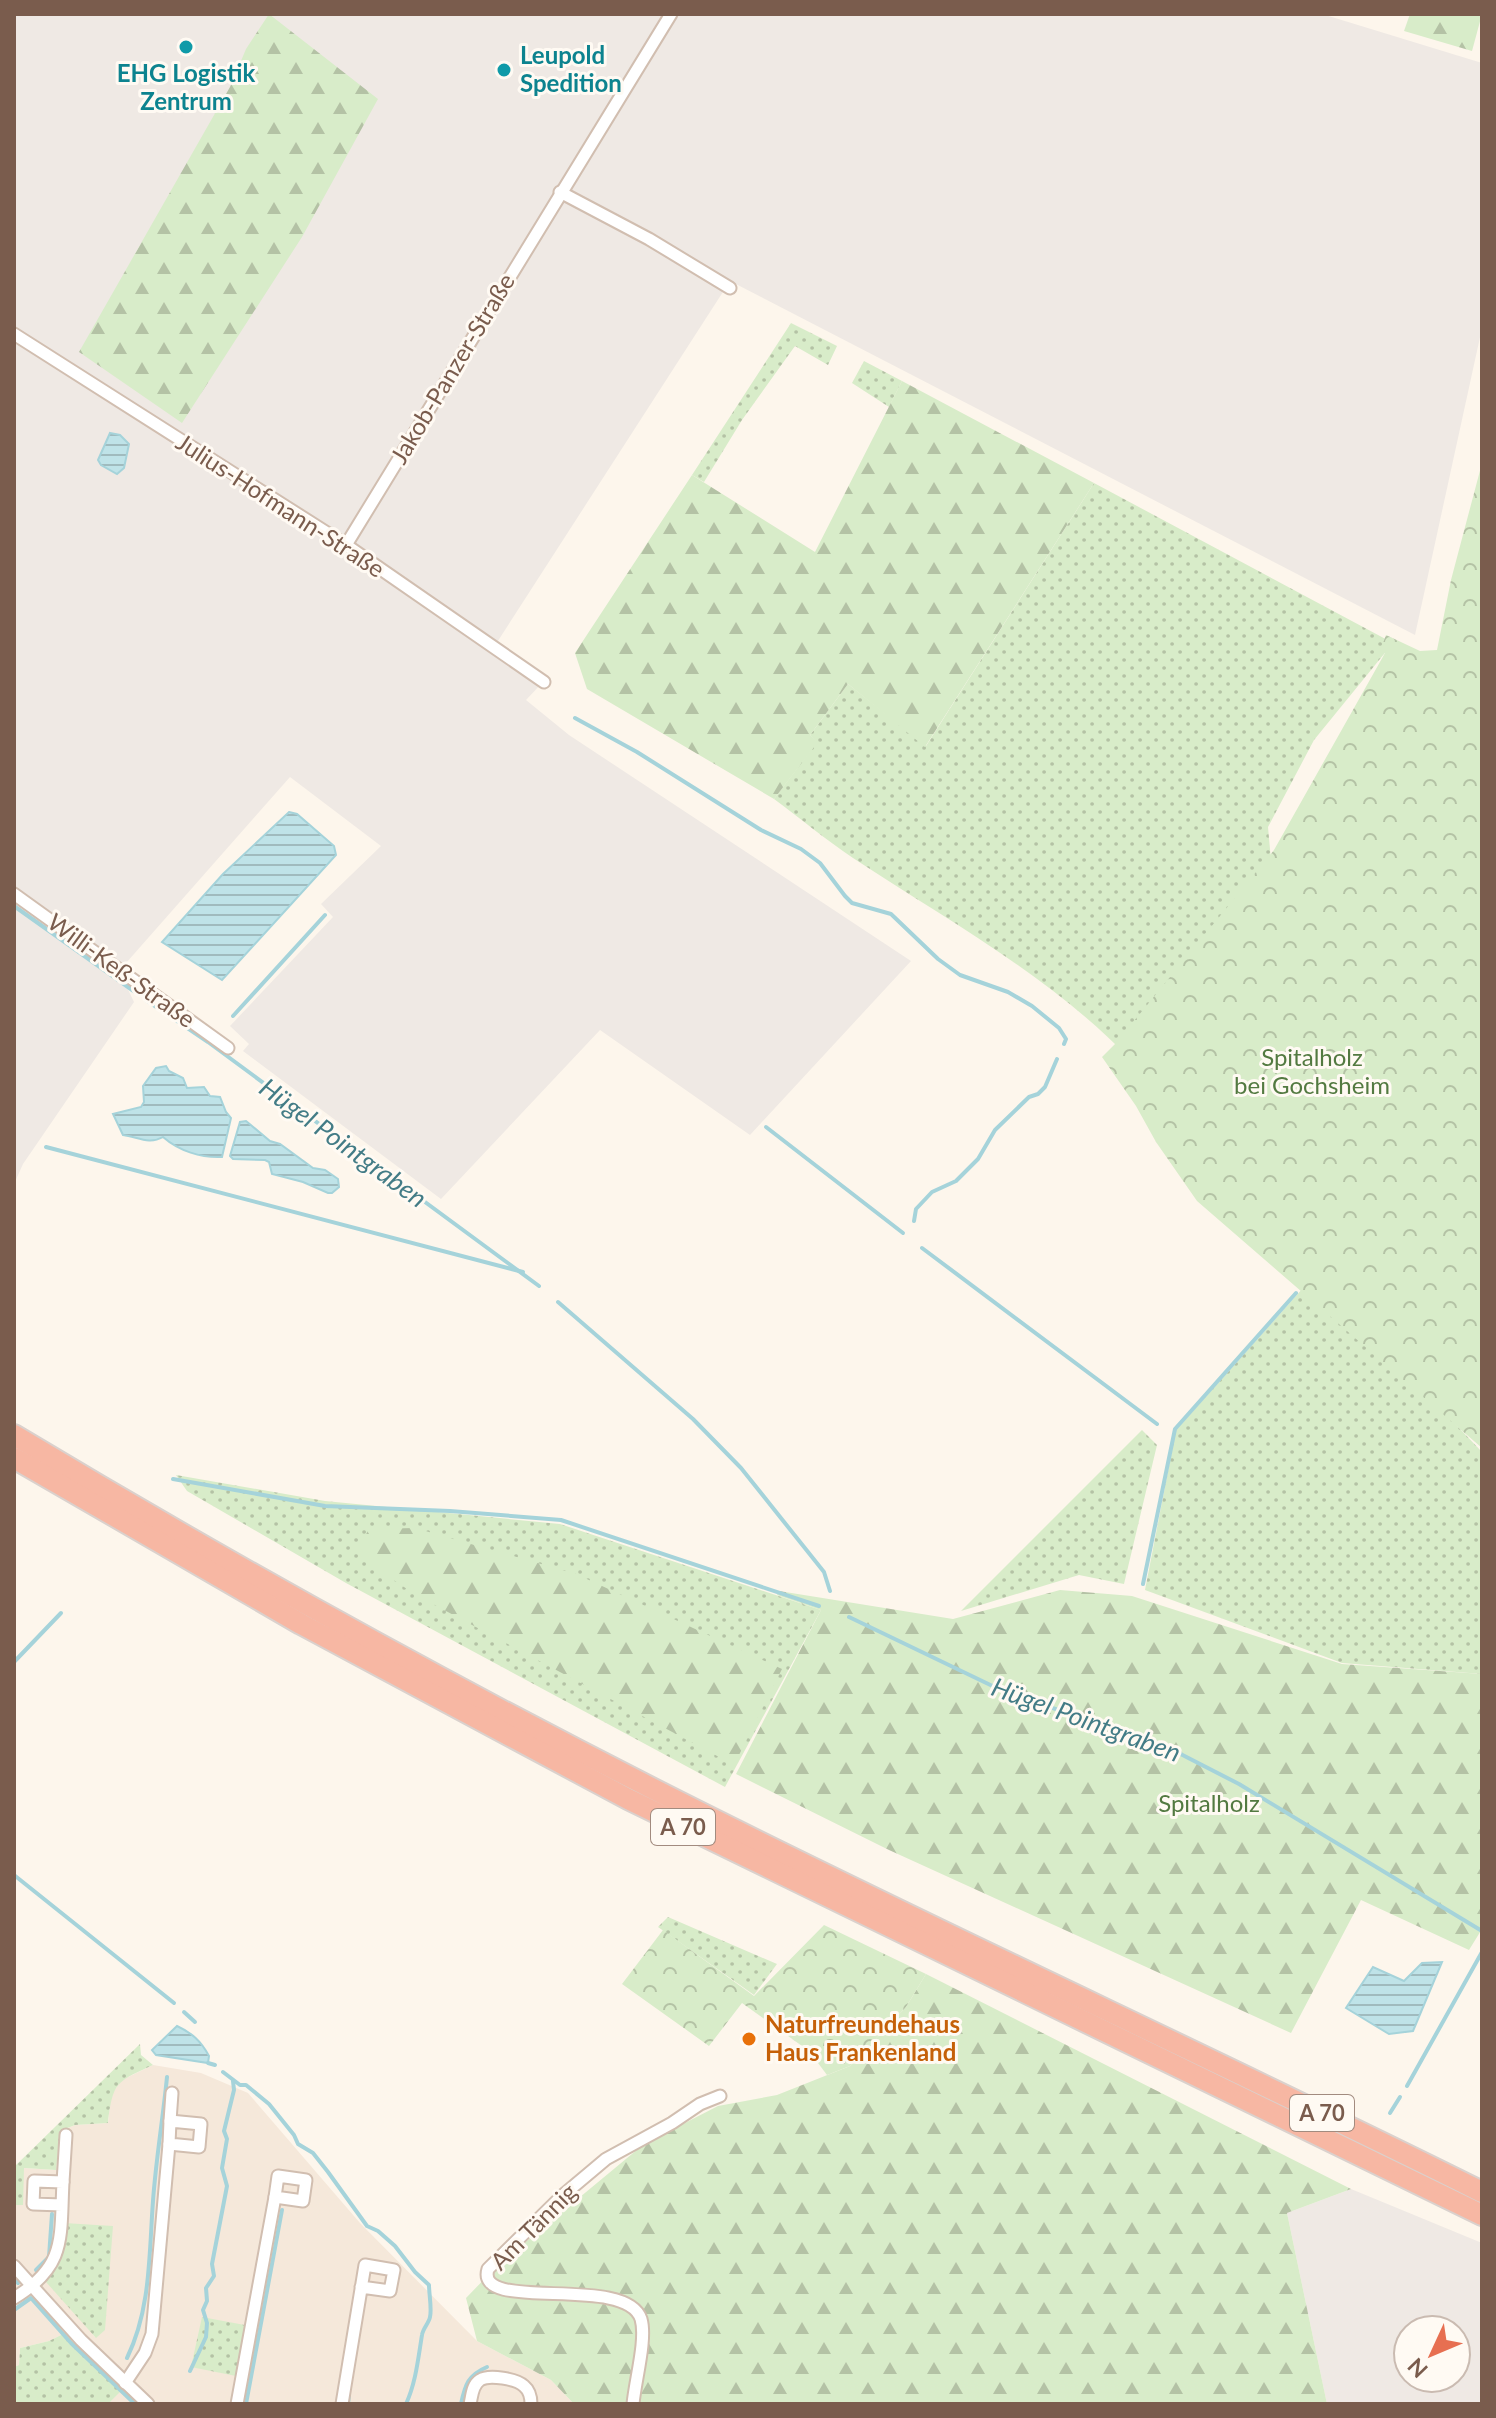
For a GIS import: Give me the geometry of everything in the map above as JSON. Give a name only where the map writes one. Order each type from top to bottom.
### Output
[{"type":"highway","name":"A 70","points":[[14,1435],[282,1591],[607,1765],[821,1873],[1482,2192]]},
{"type":"highway","name":"A 70","points":[[14,1458],[315,1631],[628,1799],[1482,2215]]},
{"type":"street","name":"Jakob-Panzer-Straße","points":[[346,545],[671,14]]},
{"type":"street","points":[[560,192],[649,239],[730,288]]},
{"type":"street","name":"Julius-Hofmann-Straße","points":[[14,334],[346,545],[544,682]]},
{"type":"street","name":"Willi-Keß-Straße","points":[[14,894],[228,1048]]},
{"type":"street","points":[[125,2383],[145,2353],[152,2334],[172,2093]]},
{"type":"street","name":"Am Tännig","points":[[633,2404],[642,2321],[636,2308],[623,2300],[604,2297],[513,2292],[492,2287],[486,2275],[488,2269],[562,2196],[606,2159],[700,2104],[720,2096]]},
{"type":"street","points":[[169,2144],[199,2147],[201,2124],[170,2121]]},
{"type":"street","points":[[14,2298],[33,2287],[58,2253],[66,2135]]},
{"type":"street","points":[[62,2205],[33,2204],[34,2181],[63,2182]]},
{"type":"street","points":[[237,2404],[275,2197]]},
{"type":"street","points":[[14,2266],[81,2340],[148,2404]]},
{"type":"street","points":[[342,2404],[361,2287]]},
{"type":"street","points":[[470,2404],[473,2386],[488,2377],[522,2383],[528,2390],[531,2404]]},
{"type":"shaded area","points":[[14,14],[1322,14],[1482,63],[1482,328],[1415,635],[730,281],[494,647],[543,682],[526,700],[569,735],[911,961],[750,1135],[600,1030],[441,1199],[243,1051],[249,1044],[230,1026],[333,917],[321,904],[381,846],[290,777],[119,971],[134,1002],[23,1164],[14,1184]]},
{"type":"shaded area","points":[[153,2065],[201,2073],[248,2093],[360,2223],[477,2341],[551,2380],[574,2404],[108,2404],[125,2386],[69,2331],[49,2341],[20,2348],[19,2365],[14,2367],[14,2205],[23,2204],[23,2168],[56,2170],[60,2131],[75,2125],[108,2123],[111,2095],[122,2080]],"holes":[[[65,2224],[95,2337],[48,2278],[63,2248]]]},
{"type":"shaded area","points":[[1351,2189],[1482,2243],[1482,2404],[1327,2404],[1287,2213]]},
{"type":"green space","points":[[269,14],[378,99],[302,237],[182,423],[79,352],[230,87],[246,49]]},
{"type":"green space","points":[[1410,14],[1482,14],[1472,51],[1404,31]]},
{"type":"green space","points":[[791,323],[837,346],[828,365],[795,346],[742,420],[704,482],[692,475]]},
{"type":"green space","points":[[864,361],[902,381],[889,407],[852,383]]},
{"type":"green space","points":[[902,381],[1094,483],[925,747],[848,684],[810,735],[818,742],[774,799],[587,689],[575,653],[692,475],[815,552]]},
{"type":"green space","name":"Spitalholz bei Gochsheim","points":[[1482,463],[1482,1448],[1197,1201],[1102,1057],[1274,850],[1385,653],[1383,643],[1386,635],[1420,651],[1437,650],[1451,580]]},
{"type":"green space","points":[[1094,483],[1393,643],[1314,740],[1268,827],[1289,1059],[1129,1058],[1098,1028],[1032,975],[853,858],[774,799],[817,742],[810,735],[848,684],[926,746]]},
{"type":"green space","points":[[1303,1288],[1420,1387],[1482,1452],[1482,1674],[1342,1663],[1145,1590],[1176,1430]]},
{"type":"green space","points":[[1142,1430],[1157,1445],[1124,1584],[1079,1575],[961,1611]]},
{"type":"green space","points":[[176,1475],[325,1501],[560,1524],[821,1610],[725,1787],[346,1583],[187,1491]]},
{"type":"green space","points":[[415,1528],[576,1574],[782,1669],[734,1765],[416,1595],[368,1563],[359,1547],[369,1529]]},
{"type":"green space","name":"Spitalholz","points":[[1060,1590],[1132,1596],[1342,1664],[1482,1674],[1482,1929],[1469,1950],[1361,1900],[1291,2033],[889,1850],[736,1774],[821,1610],[777,1595],[779,1591],[953,1619]]},
{"type":"green space","points":[[668,1917],[777,1964],[754,1995],[658,1927]]},
{"type":"green space","points":[[824,1925],[926,1974],[906,2007],[850,2066],[827,2075],[809,2051],[742,2003],[709,2046],[622,1984],[663,1930],[754,1996]]},
{"type":"green space","points":[[926,1974],[1351,2189],[1287,2213],[1327,2404],[574,2404],[551,2380],[477,2341],[466,2298],[497,2266],[644,2144],[718,2106],[777,2095],[850,2066],[906,2007]]},
{"type":"green space","points":[[140,2044],[141,2055],[153,2065],[118,2085],[108,2123],[75,2125],[60,2131],[56,2170],[24,2168],[23,2205],[14,2205],[14,2167]]},
{"type":"green space","points":[[64,2223],[113,2226],[105,2330],[96,2338],[46,2282],[60,2254]]},
{"type":"green space","points":[[202,2317],[250,2326],[241,2377],[191,2367]]},
{"type":"green space","points":[[69,2331],[126,2386],[108,2404],[14,2404],[14,2367],[19,2365],[20,2348],[49,2341]]},
{"type":"water","points":[[110,433],[120,435],[129,444],[124,468],[117,474],[98,460]]},
{"type":"water","points":[[289,812],[297,814],[334,846],[336,855],[222,980],[162,942],[223,874]]},
{"type":"water","points":[[166,1066],[183,1078],[187,1088],[204,1087],[210,1096],[220,1097],[231,1118],[222,1157],[191,1153],[163,1137],[148,1140],[123,1135],[113,1114],[141,1107],[144,1102],[143,1086],[156,1068]]},
{"type":"water","points":[[246,1121],[270,1141],[280,1144],[313,1168],[325,1170],[338,1179],[339,1187],[328,1193],[272,1174],[269,1162],[265,1160],[233,1159],[230,1156],[240,1122]]},
{"type":"water","points":[[1442,1962],[1413,2031],[1389,2034],[1346,2008],[1373,1967],[1404,1981],[1422,1963]]},
{"type":"water","points":[[177,2026],[199,2042],[209,2056],[208,2063],[156,2055],[152,2050]]},
{"type":"waterway","points":[[575,718],[637,752],[761,830],[801,849],[820,863],[852,903],[891,914],[938,959],[960,975],[1008,992],[1032,1006],[1059,1028],[1066,1039],[1064,1044]]},
{"type":"waterway","name":"Hügel Pointgraben","points":[[14,906],[135,992]]},
{"type":"waterway","points":[[233,1016],[325,915]]},
{"type":"waterway","name":"Hügel Pointgraben","points":[[146,1000],[208,1042],[539,1286]]},
{"type":"waterway","points":[[914,1221],[916,1209],[932,1192],[956,1181],[978,1159],[995,1130],[1029,1097],[1045,1087],[1057,1059]]},
{"type":"waterway","points":[[766,1127],[903,1233]]},
{"type":"waterway","points":[[46,1147],[523,1272]]},
{"type":"waterway","points":[[922,1248],[1157,1424]]},
{"type":"waterway","points":[[1143,1584],[1175,1429],[1296,1293]]},
{"type":"waterway","name":"Hügel Pointgraben","points":[[558,1302],[693,1419],[741,1468],[824,1572],[830,1591]]},
{"type":"waterway","points":[[173,1479],[325,1506],[450,1511],[561,1520],[819,1606]]},
{"type":"waterway","points":[[14,1662],[61,1613]]},
{"type":"waterway","name":"Hügel Pointgraben","points":[[849,1617],[1005,1692],[1165,1746],[1239,1784],[1482,1931]]},
{"type":"waterway","points":[[14,1875],[174,2003]]},
{"type":"waterway","points":[[1407,2086],[1482,1952]]},
{"type":"waterway","points":[[184,2012],[195,2022]]},
{"type":"waterway","points":[[208,2063],[215,2065]]},
{"type":"waterway","points":[[223,2072],[240,2085],[246,2085],[269,2104],[298,2144],[313,2153],[367,2226],[395,2246],[429,2285],[430,2317],[423,2332],[406,2404]]},
{"type":"waterway","points":[[127,2358],[145,2301],[167,2077]]},
{"type":"waterway","points":[[190,2371],[206,2337],[207,2323],[203,2310],[207,2301],[206,2288],[214,2276],[212,2264],[227,2186],[222,2168],[227,2139],[224,2131],[234,2090],[233,2081]]},
{"type":"waterway","points":[[1390,2113],[1400,2097]]},
{"type":"waterway","points":[[246,2404],[282,2210]]},
{"type":"waterway","points":[[36,2270],[49,2257],[52,2214]]},
{"type":"waterway","points":[[14,2279],[18,2283]]},
{"type":"waterway","points":[[14,2310],[31,2298],[71,2343],[135,2404]]},
{"type":"waterway","points":[[461,2404],[468,2381],[487,2367]]},
{"type":"waterway","points":[[348,2404],[349,2394]]},
{"type":"place","name":"EHG Logistik Zentrum","points":[[186,47]]},
{"type":"place","name":"Leupold Spedition","points":[[504,70]]},
{"type":"place","name":"Naturfreundehaus Haus Frankenland","points":[[749,2039]]}]
